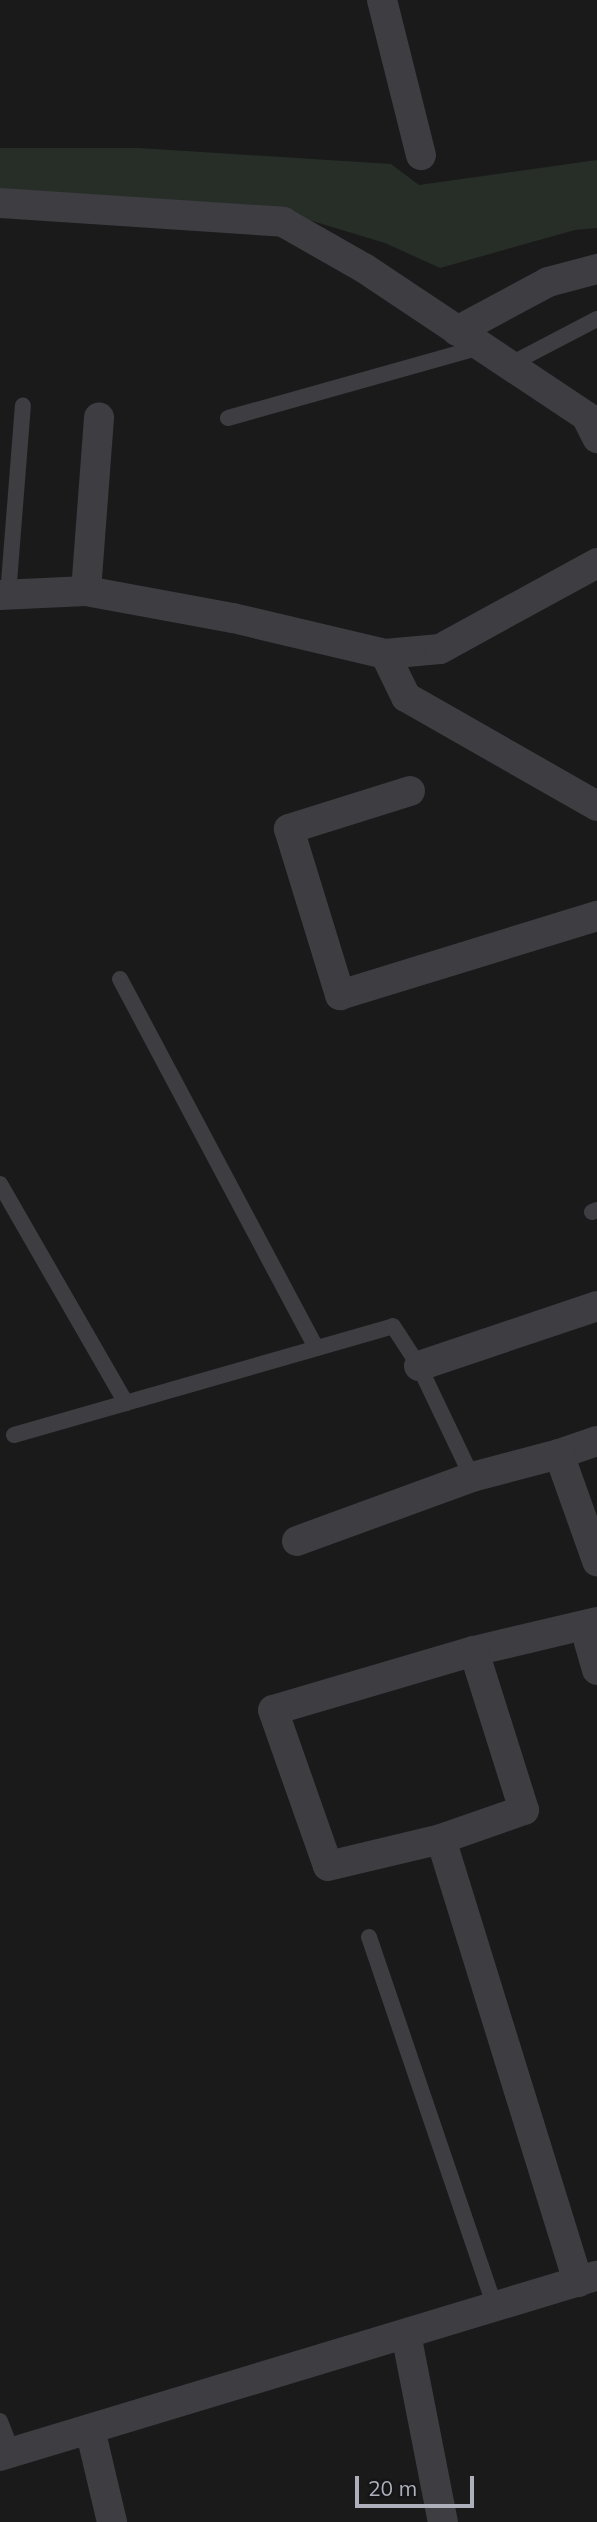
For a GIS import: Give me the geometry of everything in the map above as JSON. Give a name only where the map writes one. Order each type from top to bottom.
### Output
[{"type":"street","points":[[382,0],[421,155]]},
{"type":"street","points":[[0,203],[283,222],[363,268],[586,416],[597,438]]},
{"type":"street","points":[[469,339],[548,282],[597,269]]},
{"type":"street","points":[[86,591],[99,417]]},
{"type":"street","points":[[4,595],[86,591],[233,618],[385,654],[440,649],[597,563]]},
{"type":"street","points":[[385,654],[406,697],[597,806]]},
{"type":"street","points":[[411,790],[289,830],[340,995],[597,916]]},
{"type":"street","points":[[419,1366],[597,1306]]},
{"type":"street","points":[[297,1541],[472,1477],[597,1441]]},
{"type":"street","points":[[559,1454],[597,1561]]},
{"type":"street","points":[[474,1651],[524,1810],[441,1839],[328,1866],[273,1710],[474,1651],[597,1622]]},
{"type":"street","points":[[597,1630],[589,1642],[597,1670]]},
{"type":"street","points":[[6,2455],[588,2279],[441,1839]]},
{"type":"street","points":[[406,2334],[443,2522]]},
{"type":"street","points":[[90,2429],[112,2522]]},
{"type":"lane","points":[[509,365],[597,319]]},
{"type":"lane","points":[[228,418],[469,339]]},
{"type":"lane","points":[[4,595],[23,406]]},
{"type":"lane","points":[[120,979],[316,1348]]},
{"type":"lane","points":[[0,1184],[126,1403]]},
{"type":"lane","points":[[13,1435],[393,1326],[419,1366],[472,1477]]},
{"type":"lane","points":[[369,1937],[495,2307]]},
{"type":"lane","points":[[0,2421],[6,2455]]},
{"type":"shaded area","points":[[0,148],[139,148],[391,164],[419,185],[597,160],[597,228],[575,230],[440,268],[385,243],[259,205],[0,200]]}]
